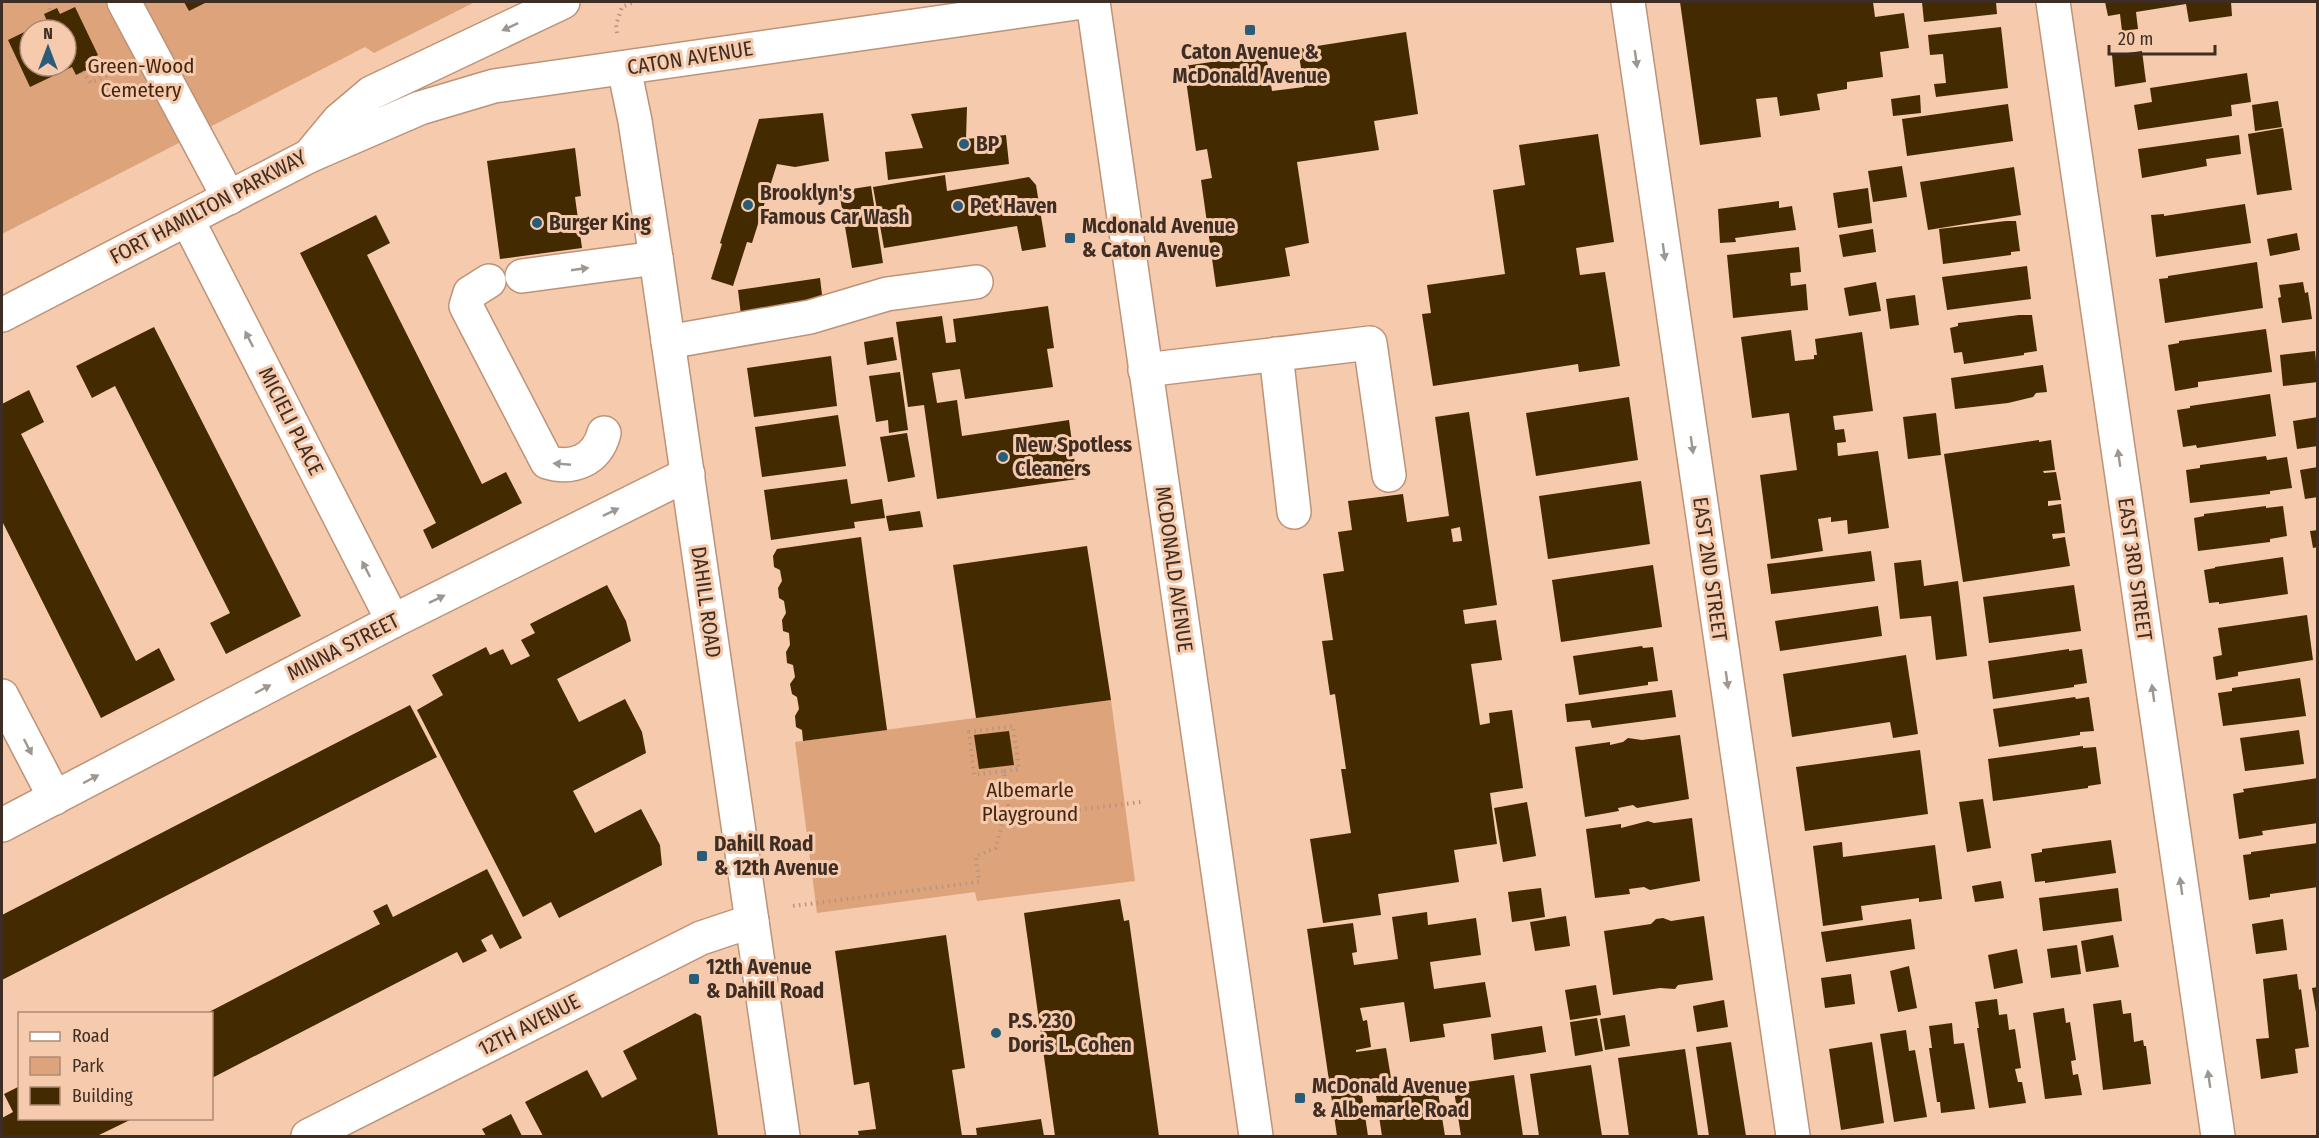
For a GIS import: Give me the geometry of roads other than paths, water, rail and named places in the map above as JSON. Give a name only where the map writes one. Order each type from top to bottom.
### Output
[{"type":"street","points":[[124,2],[229,198]]},
{"type":"street","name":"FORT HAMILTON PARKWAY","points":[[2,315],[309,156],[339,120],[371,93],[563,2]]},
{"type":"street","name":"CATON AVENUE","points":[[309,156],[420,108],[494,86],[1083,2]]},
{"type":"street","name":"MCDONALD AVENUE","points":[[1093,2],[1256,1137]]},
{"type":"street","name":"EAST 2ND STREET","points":[[1628,2],[1793,1137]]},
{"type":"street","name":"EAST 3RD STREET","points":[[2053,2],[2217,1137]]},
{"type":"street","name":"DAHILL ROAD","points":[[624,68],[635,121],[656,258],[783,1137]]},
{"type":"street","name":"MICIELI PLACE","points":[[188,220],[393,621]]},
{"type":"street","points":[[522,276],[656,258]]},
{"type":"street","points":[[489,281],[470,293],[466,306],[547,462],[560,466],[574,464],[588,457],[601,446],[604,433]]},
{"type":"street","points":[[668,342],[810,317],[887,294],[976,282]]},
{"type":"street","points":[[1146,370],[1370,343],[1389,475]]},
{"type":"street","points":[[1276,354],[1294,512]]},
{"type":"street","name":"MINNA STREET","points":[[2,825],[393,621],[688,474]]},
{"type":"street","points":[[2,696],[55,798]]},
{"type":"street","name":"12TH AVENUE","points":[[308,1137],[700,938],[752,921]]},
{"type":"place","name":"Caton Avenue & McDonald Avenue","points":[[1250,30]]},
{"type":"place","name":"BP","points":[[964,144]]},
{"type":"place","name":"Brooklyn's Famous Car Wash","points":[[748,205]]},
{"type":"place","name":"Pet Haven","points":[[958,206]]},
{"type":"place","name":"Burger King","points":[[537,223]]},
{"type":"place","name":"Mcdonald Avenue & Caton Avenue","points":[[1070,238]]},
{"type":"place","name":"New Spotless Cleaners","points":[[1003,457]]},
{"type":"place","name":"Dahill Road & 12th Avenue","points":[[702,856]]},
{"type":"place","name":"12th Avenue & Dahill Road","points":[[694,979]]},
{"type":"place","name":"P.S. 230 Doris L. Cohen","points":[[996,1033]]},
{"type":"place","name":"McDonald Avenue & Albemarle Road","points":[[1300,1098]]},
{"type":"park label","name":"Green-Wood Cemetery","points":[[141,78]]},
{"type":"park label","name":"Albemarle Playground","points":[[1030,802]]}]
